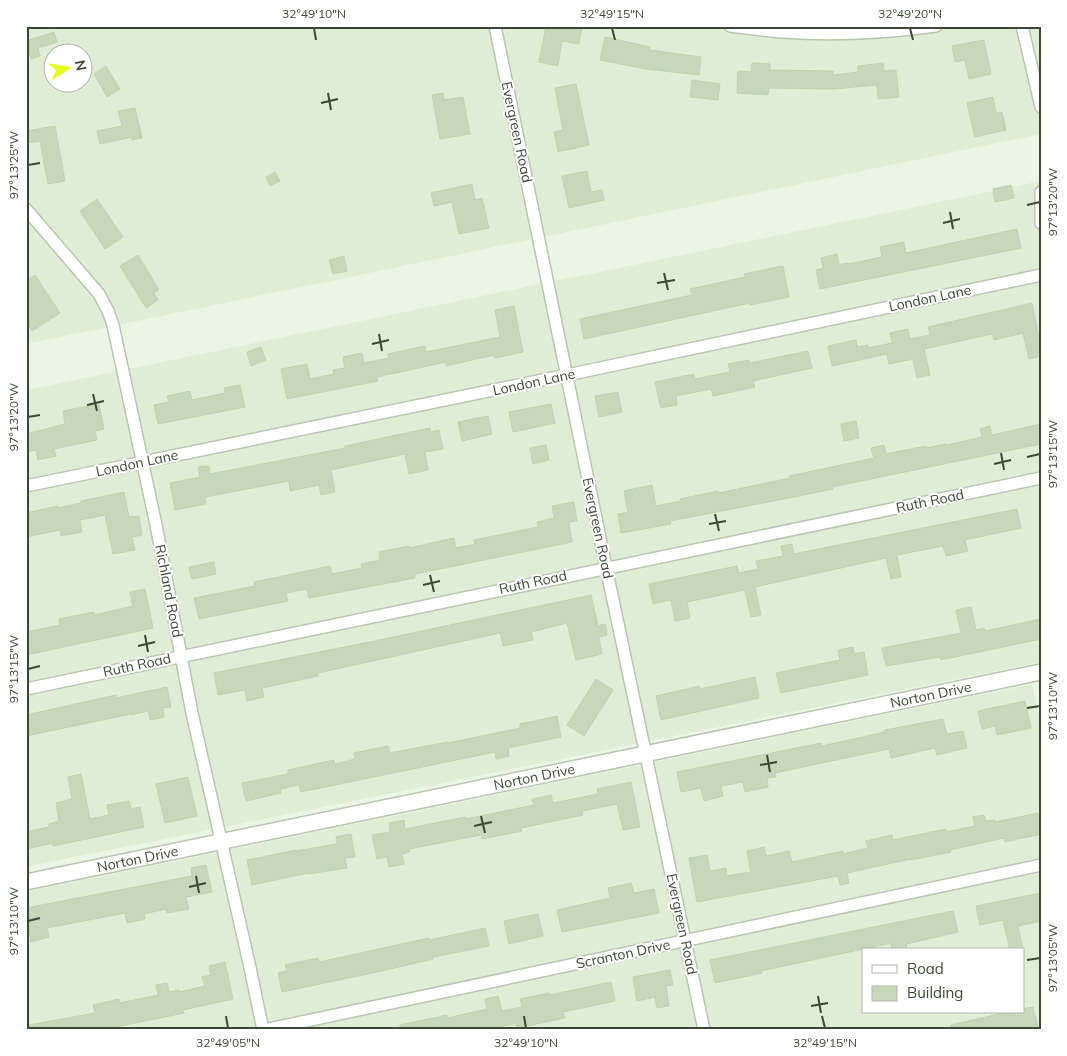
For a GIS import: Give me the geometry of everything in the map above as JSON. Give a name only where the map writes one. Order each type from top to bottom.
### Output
[{"type":"street","name":"Evergreen Road","points":[[495,26],[606,567],[704,1030]]},
{"type":"street","points":[[730,26],[783,32],[858,34],[893,32],[936,26]]},
{"type":"street","points":[[1022,26],[1041,107]]},
{"type":"street","points":[[1041,192],[1041,223]]},
{"type":"street","name":"Richland Road","points":[[26,209],[99,294],[113,325],[156,524],[192,712],[263,1030]]},
{"type":"street","name":"London Lane","points":[[26,486],[1041,275]]},
{"type":"street","name":"Ruth Road","points":[[26,689],[1041,478]]},
{"type":"street","name":"Norton Drive","points":[[26,882],[1041,672]]},
{"type":"street","name":"Scranton Drive","points":[[263,1030],[1041,865]]},
{"type":"shaded area","points":[[26,26],[1041,26],[1041,134],[26,344]]},
{"type":"shaded area","points":[[1041,181],[1041,662],[26,867],[26,390]]},
{"type":"shaded area","points":[[1032,684],[1041,727],[1041,1030],[26,1030],[26,892]]},
{"type":"building","points":[[546,26],[582,26],[579,44],[562,41],[558,66],[539,62]]},
{"type":"building","points":[[54,32],[57,42],[42,42],[42,47],[38,48],[40,56],[31,59],[26,41]]},
{"type":"building","points":[[605,37],[650,47],[650,50],[701,57],[699,75],[646,69],[600,60]]},
{"type":"building","points":[[984,40],[991,74],[969,79],[965,60],[955,62],[952,46]]},
{"type":"building","points":[[752,63],[770,64],[770,70],[833,71],[833,75],[858,72],[858,66],[883,63],[884,71],[896,70],[899,97],[878,99],[877,85],[833,89],[769,88],[768,95],[737,93],[738,71],[751,72]]},
{"type":"building","points":[[106,66],[120,89],[107,97],[94,74]]},
{"type":"building","points":[[692,80],[720,84],[718,100],[690,97]]},
{"type":"building","points":[[576,84],[589,145],[558,152],[554,132],[563,130],[555,88]]},
{"type":"building","points":[[443,93],[444,100],[463,97],[470,134],[440,139],[432,95]]},
{"type":"building","points":[[993,97],[996,113],[1002,112],[1006,130],[975,137],[967,103]]},
{"type":"building","points":[[135,108],[142,138],[132,140],[132,137],[100,144],[97,131],[122,126],[118,111]]},
{"type":"building","points":[[55,126],[65,181],[48,184],[40,141],[26,143],[26,131]]},
{"type":"building","points":[[587,171],[591,192],[602,190],[604,200],[569,208],[562,176]]},
{"type":"building","points":[[275,172],[280,181],[270,186],[266,177]]},
{"type":"building","points":[[472,184],[475,200],[482,198],[489,228],[459,234],[452,202],[434,206],[431,193]]},
{"type":"building","points":[[1011,185],[1014,198],[995,202],[993,189]]},
{"type":"building","points":[[97,199],[123,237],[105,249],[80,211]]},
{"type":"building","points":[[1017,229],[1021,248],[820,289],[816,270],[823,268],[821,258],[837,254],[839,265],[849,264],[882,257],[880,247],[904,242],[906,253]]},
{"type":"building","points":[[138,255],[159,290],[154,293],[158,300],[146,308],[120,266]]},
{"type":"building","points":[[344,256],[347,271],[333,274],[329,260]]},
{"type":"building","points":[[783,266],[789,297],[750,305],[750,303],[584,339],[580,319],[692,295],[690,289],[745,277],[744,274]]},
{"type":"building","points":[[35,275],[60,313],[32,331],[26,322],[26,281]]},
{"type":"building","points":[[1032,303],[1041,356],[1029,359],[1023,333],[994,340],[992,334],[924,349],[930,375],[917,378],[913,359],[889,364],[887,354],[832,366],[828,346],[856,340],[857,347],[868,345],[868,348],[892,343],[890,333],[908,329],[910,339],[930,335],[928,327]]},
{"type":"building","points":[[514,306],[523,352],[495,358],[494,355],[446,366],[446,362],[377,377],[378,381],[287,399],[281,369],[307,364],[310,379],[334,374],[333,370],[345,368],[343,357],[362,353],[364,363],[389,358],[388,354],[425,346],[426,352],[500,337],[495,310]]},
{"type":"building","points":[[261,347],[266,360],[251,366],[247,352]]},
{"type":"building","points":[[808,351],[812,368],[753,381],[755,387],[713,396],[711,389],[676,396],[677,405],[661,408],[655,382],[694,374],[695,379],[730,372],[728,364],[749,360],[750,363]]},
{"type":"building","points":[[240,385],[245,407],[158,424],[154,405],[169,402],[167,396],[190,391],[192,400],[225,393],[224,388]]},
{"type":"building","points":[[618,392],[622,412],[599,417],[595,396]]},
{"type":"building","points":[[99,404],[104,429],[95,431],[97,440],[54,449],[56,456],[38,460],[36,450],[26,452],[26,434],[65,424],[63,411]]},
{"type":"building","points":[[551,404],[555,423],[513,432],[509,412]]},
{"type":"building","points":[[488,416],[492,434],[462,441],[458,422]]},
{"type":"building","points":[[856,421],[859,438],[844,441],[841,424]]},
{"type":"building","points":[[1041,424],[1041,444],[832,487],[833,489],[670,521],[671,524],[621,533],[618,514],[628,512],[624,491],[652,485],[656,506],[681,501],[680,499],[790,478],[789,476],[874,458],[871,448],[884,445],[886,454],[926,446],[926,448],[947,445],[982,437],[980,429],[990,426],[992,435]]},
{"type":"building","points":[[430,428],[431,432],[439,430],[443,449],[425,452],[428,470],[409,474],[405,454],[331,470],[335,492],[321,495],[319,485],[290,491],[289,481],[205,497],[206,504],[175,510],[170,483],[200,477],[198,467],[209,466],[210,474],[345,448],[345,446]]},
{"type":"building","points":[[546,445],[549,460],[533,464],[530,448]]},
{"type":"building","points":[[124,492],[129,517],[139,516],[142,535],[132,537],[135,550],[113,554],[105,515],[80,520],[82,532],[61,536],[60,530],[26,537],[26,513],[58,506],[58,508]]},
{"type":"building","points":[[574,502],[577,521],[569,522],[572,542],[415,574],[415,578],[309,598],[307,589],[286,593],[288,601],[199,619],[194,598],[255,586],[254,582],[330,566],[332,574],[362,568],[361,564],[380,560],[379,552],[409,546],[409,548],[454,538],[456,548],[475,544],[474,540],[538,527],[537,522],[554,518],[552,506]]},
{"type":"building","points":[[1017,509],[1021,528],[965,540],[968,551],[946,556],[943,546],[897,555],[901,577],[891,579],[886,558],[755,587],[761,615],[751,617],[745,590],[687,602],[690,618],[675,621],[671,600],[653,604],[649,584],[737,566],[739,573],[758,569],[756,561],[783,556],[781,546],[792,544],[794,554]]},
{"type":"building","points":[[214,562],[216,574],[192,579],[189,567]]},
{"type":"building","points":[[145,589],[153,628],[26,655],[26,632],[60,625],[59,619],[94,612],[94,615],[133,606],[130,592]]},
{"type":"building","points":[[591,595],[598,626],[605,624],[607,635],[599,637],[602,654],[576,660],[567,623],[531,632],[533,640],[503,646],[500,633],[318,673],[318,676],[262,688],[264,697],[247,701],[245,690],[218,695],[214,673]]},
{"type":"building","points":[[971,607],[976,630],[984,628],[985,631],[1041,619],[1041,639],[941,660],[940,657],[886,666],[882,648],[961,633],[956,610]]},
{"type":"building","points":[[853,647],[854,654],[864,652],[868,675],[781,693],[776,673],[840,660],[838,650]]},
{"type":"building","points":[[755,677],[759,698],[661,720],[656,696],[699,686],[700,689]]},
{"type":"building","points":[[596,679],[613,690],[584,736],[567,725]]},
{"type":"building","points":[[167,687],[171,707],[163,708],[164,717],[150,720],[148,711],[26,736],[26,715],[116,695],[116,698]]},
{"type":"building","points":[[1025,701],[1031,728],[997,735],[995,726],[982,729],[978,711]]},
{"type":"building","points":[[557,716],[561,737],[508,748],[509,756],[496,759],[495,752],[301,792],[299,785],[280,789],[281,793],[246,801],[242,783],[288,774],[288,770],[334,760],[335,764],[355,759],[354,753],[388,746],[390,753],[448,743],[520,728],[520,724]]},
{"type":"building","points":[[943,719],[947,734],[963,731],[967,748],[937,755],[935,748],[891,758],[889,749],[775,773],[776,777],[767,778],[768,787],[745,792],[743,782],[721,786],[723,796],[704,801],[701,788],[681,792],[677,772],[821,743],[822,746],[885,732],[885,730]]},
{"type":"building","points":[[81,774],[90,819],[109,815],[107,805],[129,801],[131,809],[140,807],[144,827],[53,846],[53,843],[26,849],[26,832],[49,827],[49,824],[59,821],[56,803],[72,799],[68,777]]},
{"type":"building","points":[[188,777],[197,816],[165,823],[156,784]]},
{"type":"building","points":[[631,782],[640,827],[623,830],[617,804],[582,811],[583,815],[521,828],[522,831],[482,839],[481,835],[409,849],[410,852],[402,854],[404,864],[389,867],[387,857],[377,859],[372,835],[390,832],[389,823],[404,820],[405,829],[465,817],[466,819],[534,805],[532,799],[551,795],[553,803],[598,794],[597,789]]},
{"type":"building","points":[[1038,813],[1039,818],[1041,818],[1041,834],[1005,842],[1004,838],[950,850],[951,852],[847,873],[849,883],[840,885],[838,876],[697,902],[689,858],[707,855],[710,871],[726,868],[727,876],[751,872],[747,851],[764,847],[766,856],[789,851],[792,862],[843,851],[843,854],[868,848],[866,841],[892,835],[893,840],[946,829],[946,832],[975,826],[973,817],[984,815],[986,821],[995,820],[995,822]]},
{"type":"building","points":[[351,834],[355,857],[345,858],[347,868],[308,873],[252,885],[247,860],[337,844],[336,837]]},
{"type":"building","points":[[206,865],[212,892],[186,897],[189,909],[167,913],[166,909],[144,914],[145,919],[127,923],[125,913],[47,928],[49,937],[31,942],[29,932],[26,933],[26,908],[192,876],[191,868]]},
{"type":"building","points":[[631,883],[634,893],[654,889],[659,913],[562,932],[557,910],[610,898],[608,888]]},
{"type":"building","points":[[1041,893],[1041,921],[1018,926],[1023,948],[1010,948],[1003,920],[980,925],[976,906]]},
{"type":"building","points":[[953,911],[958,932],[906,944],[907,948],[892,948],[891,943],[862,948],[715,983],[710,960]]},
{"type":"building","points":[[538,914],[543,936],[509,944],[504,921]]},
{"type":"building","points":[[485,928],[489,946],[282,992],[278,973],[287,971],[285,965],[318,958],[319,962]]},
{"type":"building","points":[[225,962],[233,999],[183,1010],[184,1013],[101,1030],[29,1030],[29,1025],[95,1013],[93,1005],[119,999],[120,1003],[158,995],[156,985],[167,983],[169,992],[179,990],[179,992],[205,986],[202,977],[211,975],[209,966]]},
{"type":"building","points":[[670,970],[673,985],[666,986],[669,1006],[657,1008],[655,997],[637,1001],[633,977]]},
{"type":"building","points":[[611,982],[615,1001],[563,1012],[565,1018],[517,1028],[516,1023],[494,1028],[494,1030],[400,1030],[400,1025],[447,1015],[447,1018],[487,1009],[485,999],[498,996],[502,1011],[522,1007],[520,999],[549,993],[550,995]]},
{"type":"building","points":[[1033,1007],[1038,1027],[1026,1030],[951,1030],[951,1025],[999,1014],[1024,1014],[1024,1009]]}]
